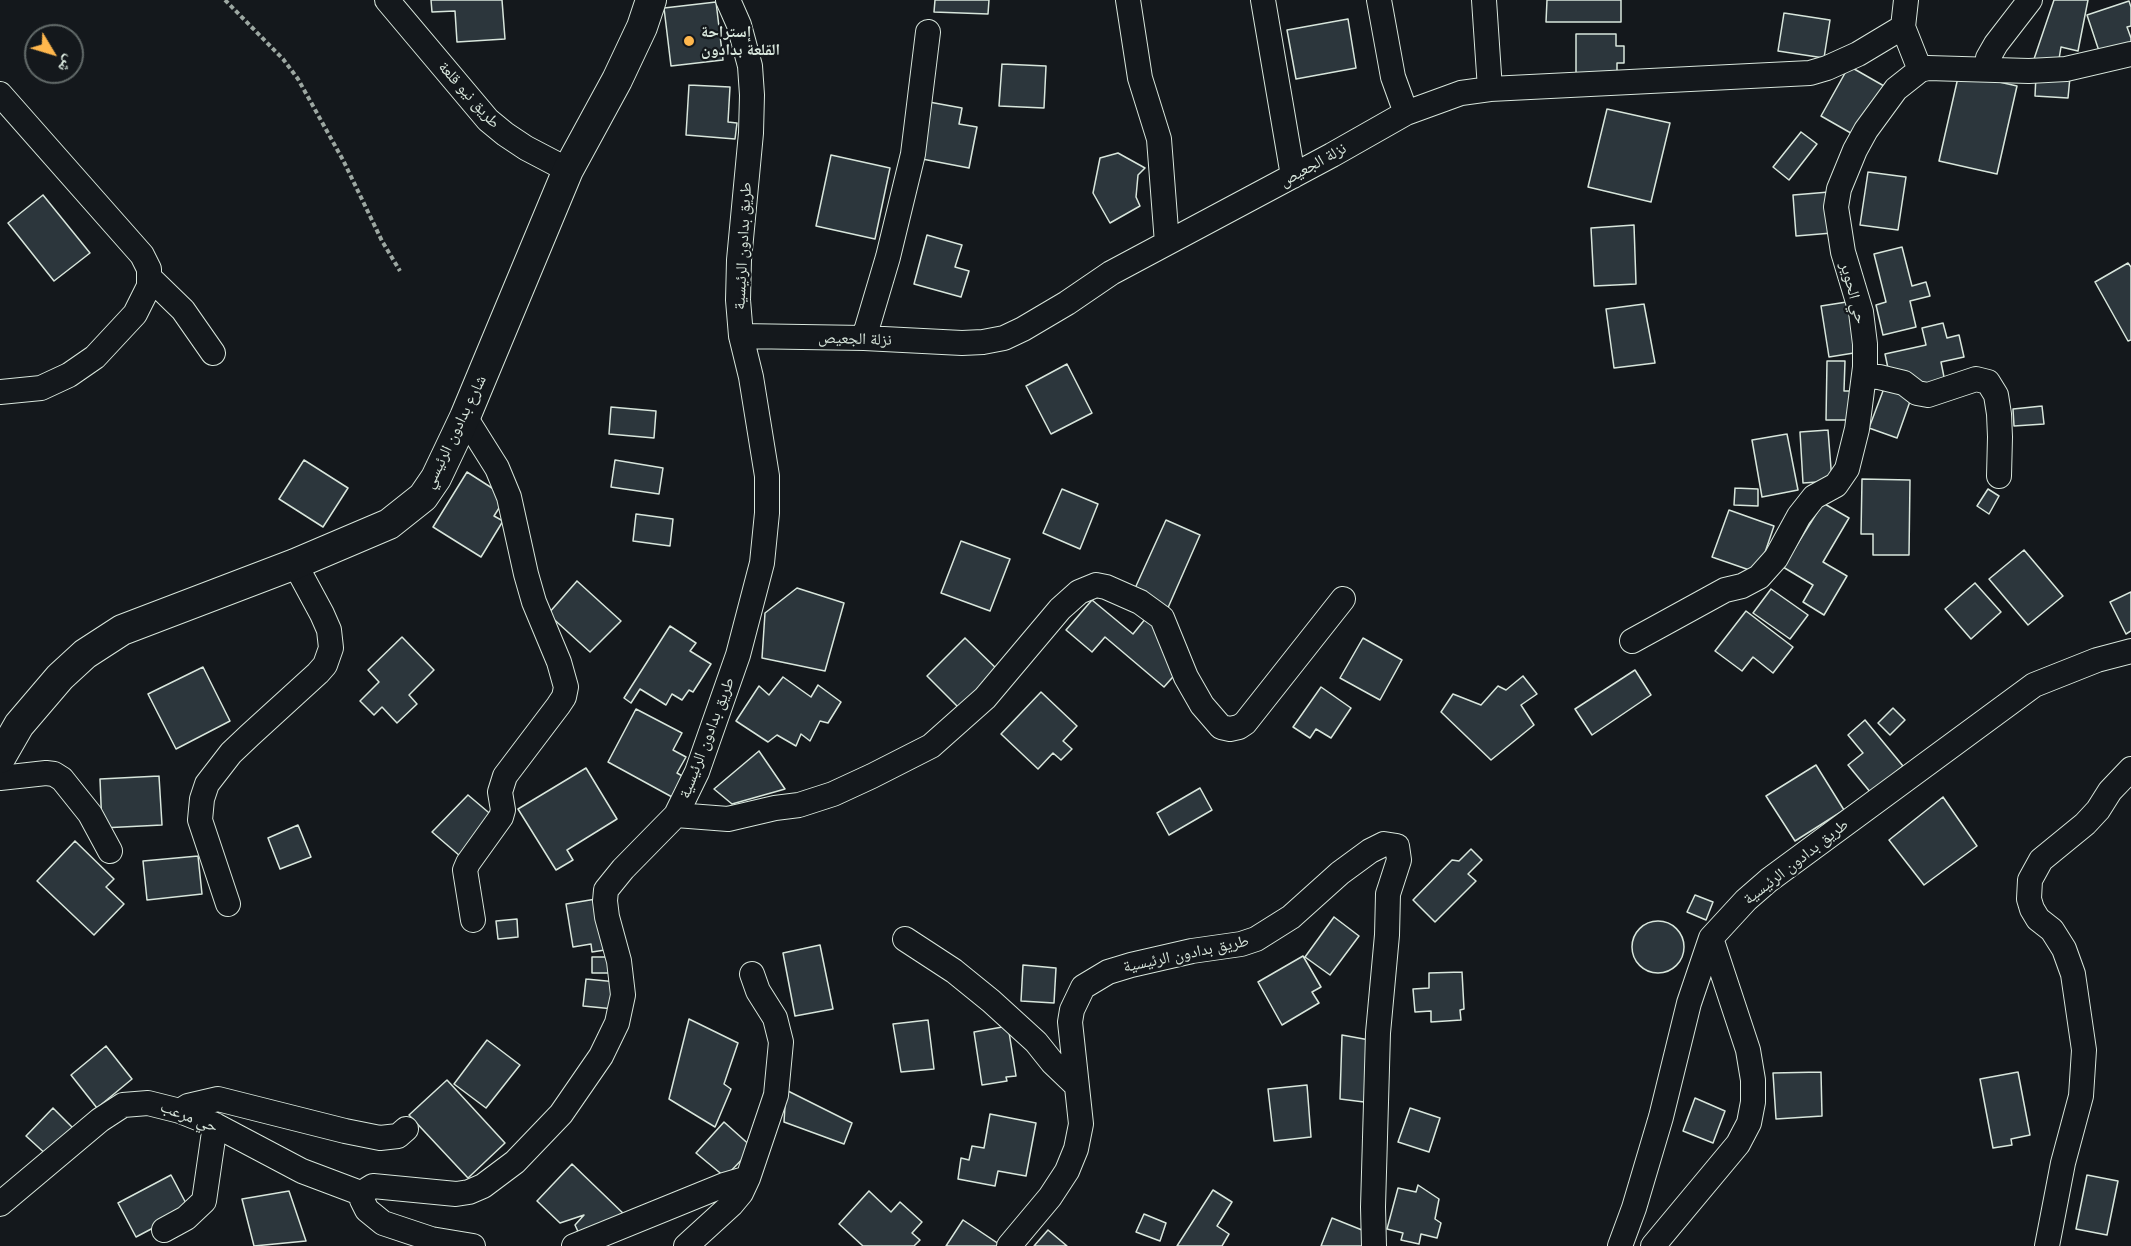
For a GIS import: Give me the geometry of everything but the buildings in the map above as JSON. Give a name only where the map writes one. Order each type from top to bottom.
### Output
[{"type":"main road","name":"شارع بدادون الرئيسي","points":[[0,758],[19,725],[38,701],[85,654],[122,630],[295,564],[388,524],[423,497],[436,478],[465,417],[568,170],[617,80],[642,27],[651,0]]},
{"type":"street","name":"طريق نيو قلعة","points":[[387,0],[488,120],[505,135],[568,170]]},
{"type":"street","name":"طريق بدادون الرئيسية","points":[[363,1194],[374,1186],[445,1194],[469,1192],[483,1186],[515,1162],[561,1114],[601,1056],[621,1010],[623,995],[621,974],[607,917],[606,890],[623,869],[676,815],[697,772],[738,655],[762,563],[767,513],[767,476],[751,377],[741,336],[738,300],[739,260],[751,133],[750,66],[739,25],[728,0]]},
{"type":"street","points":[[1128,0],[1140,78],[1159,139],[1167,243]]},
{"type":"street","points":[[1263,0],[1293,176]]},
{"type":"street","points":[[1379,0],[1393,77],[1406,113]]},
{"type":"street","points":[[1484,0],[1490,89]]},
{"type":"street","points":[[1906,0],[1903,27],[1920,70],[1940,67],[2066,69],[2131,54]]},
{"type":"street","points":[[1986,69],[1988,58],[1996,44],[2030,0]]},
{"type":"street","name":"نزلة الجعيص","points":[[741,336],[864,338],[962,343],[1004,338],[1067,303],[1111,273],[1406,113],[1461,93],[1490,89],[1810,73],[1858,54],[1903,27]]},
{"type":"street","points":[[864,338],[888,257],[913,154],[928,32]]},
{"type":"street","name":"حي الحوير","points":[[1632,641],[1725,590],[1742,586],[1759,577],[1776,558],[1804,509],[1814,497],[1836,485],[1847,469],[1854,445],[1864,376],[1865,344],[1861,312],[1843,252],[1838,225],[1836,207],[1839,189],[1846,169],[1866,130],[1896,89],[1920,70]]},
{"type":"street","points":[[0,94],[142,255],[149,269],[149,286],[135,314],[95,357],[69,375],[41,388],[0,392]]},
{"type":"street","points":[[149,277],[183,310],[213,353]]},
{"type":"street","points":[[1864,376],[1904,383],[1917,393],[1928,395],[1976,379],[1988,382],[1996,395],[1999,414],[1999,476]]},
{"type":"street","points":[[465,417],[496,468],[509,497],[534,602],[562,669],[566,687],[564,697],[558,706],[505,776],[500,792],[501,817],[465,870],[472,920]]},
{"type":"street","points":[[228,904],[200,820],[202,799],[207,784],[244,741],[318,673],[325,665],[331,648],[329,630],[295,564]]},
{"type":"street","points":[[676,815],[728,819],[775,808],[800,805],[833,794],[931,746],[985,698],[1060,609],[1079,592],[1096,585],[1140,602],[1162,618],[1186,677],[1202,705],[1221,727],[1230,729],[1239,727],[1245,723],[1306,648],[1343,599]]},
{"type":"street","name":"طريق بدادون الرئيسية","points":[[1620,1246],[1634,1208],[1661,1117],[1689,1003],[1711,938],[1746,900],[1769,880],[2010,701],[2034,685],[2097,660],[2131,651]]},
{"type":"street","points":[[2047,1246],[2081,1096],[2084,1050],[2073,974],[2064,949],[2052,930],[2038,919],[2032,909],[2029,899],[2030,880],[2041,860],[2085,824],[2098,810],[2110,791],[2131,769]]},
{"type":"street","points":[[0,778],[46,773],[62,778],[90,814],[110,851]]},
{"type":"street","name":"طريق بدادون الرئيسية","points":[[1009,1246],[1050,1197],[1067,1171],[1077,1149],[1081,1124],[1071,1040],[1071,1016],[1078,994],[1083,987],[1108,972],[1131,965],[1192,951],[1241,944],[1256,939],[1291,917],[1340,873],[1370,851],[1384,844],[1397,846],[1399,860],[1388,894],[1387,934],[1378,1033],[1374,1246]]},
{"type":"street","points":[[1653,1246],[1738,1144],[1749,1123],[1753,1102],[1753,1080],[1748,1050],[1711,938]]},
{"type":"street","points":[[905,939],[954,971],[991,1001],[1029,1035],[1076,1085]]},
{"type":"street","points":[[686,1246],[741,1193],[776,1095],[781,1042],[775,1018],[758,991],[752,974]]},
{"type":"street","points":[[180,1111],[199,1102],[218,1099],[380,1138],[398,1136],[406,1129]]},
{"type":"street","name":"حي مرعب","points":[[0,1204],[100,1120],[123,1105],[148,1103],[180,1111],[215,1125],[302,1172],[363,1194]]},
{"type":"street","points":[[164,1230],[186,1218],[204,1201],[215,1125]]},
{"type":"street","points":[[574,1246],[724,1185],[748,1178]]},
{"type":"street","points":[[363,1194],[362,1200],[367,1210],[383,1223],[432,1239],[473,1246]]},
{"type":"path","points":[[225,0],[283,59],[298,79],[337,150],[382,242],[400,270]]},
{"type":"place","name":"إستراحة القلعة بدادون","points":[[689,41]]}]
